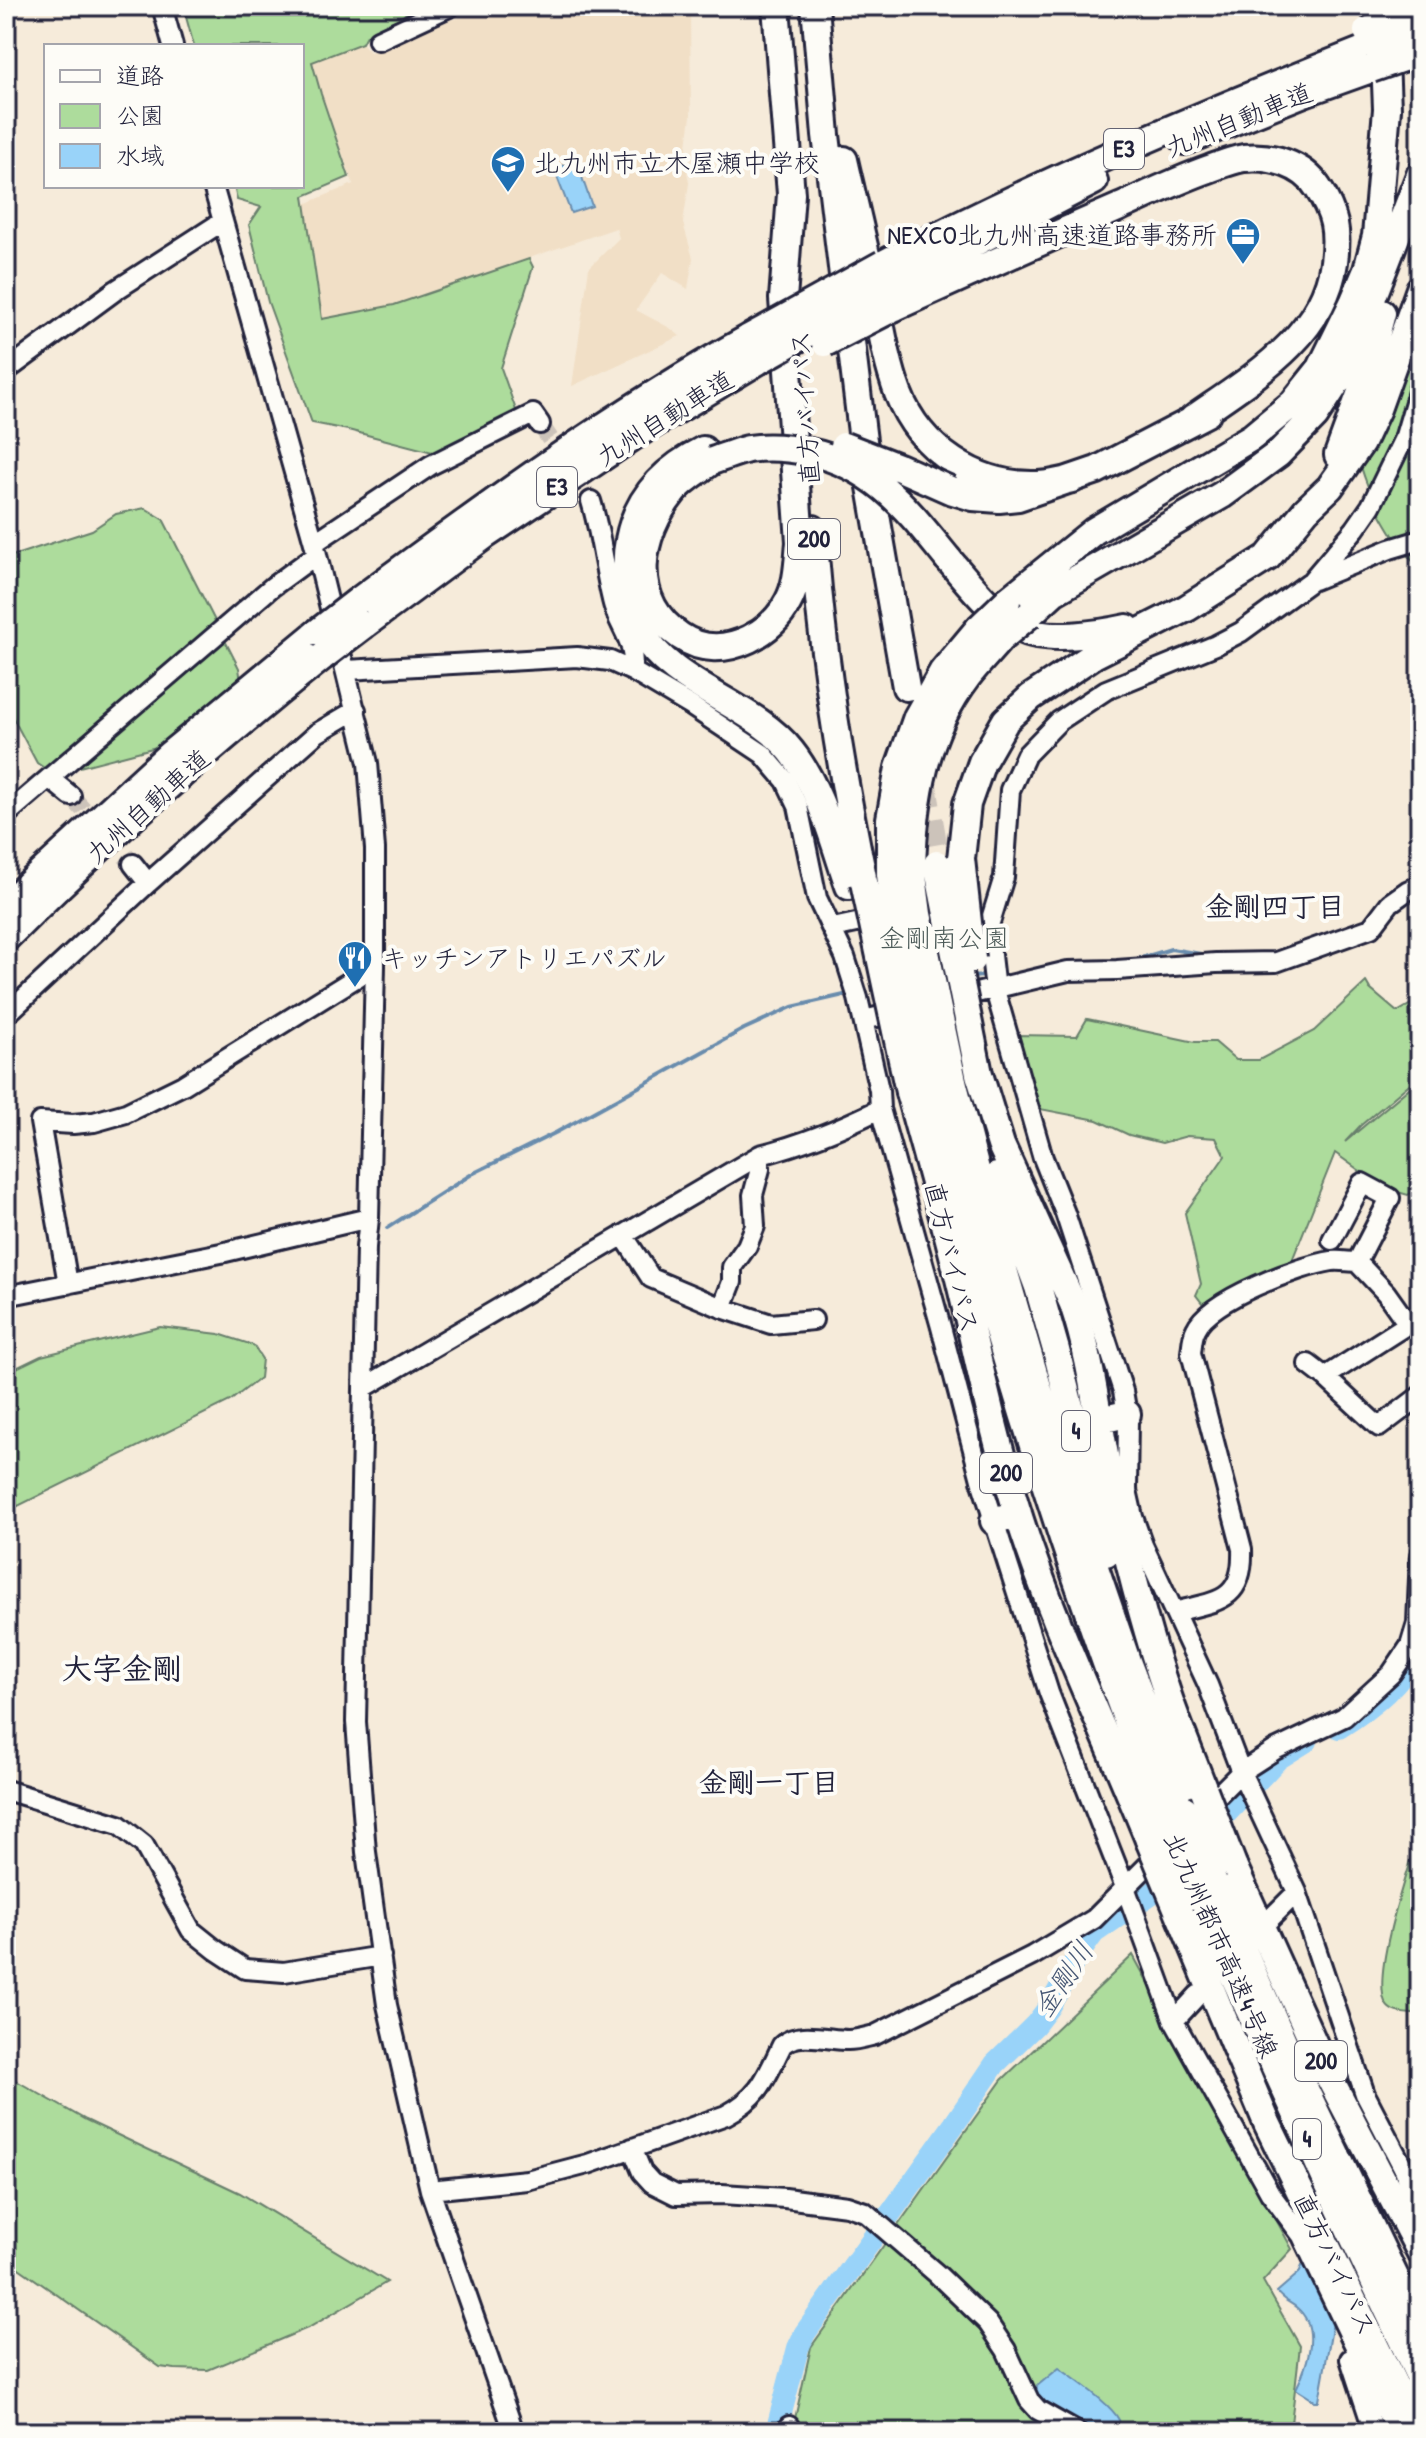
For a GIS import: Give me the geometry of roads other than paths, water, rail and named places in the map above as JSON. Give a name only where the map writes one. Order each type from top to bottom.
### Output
[{"type":"highway","points":[[776,6],[791,194],[783,299],[800,542],[797,572],[788,602],[765,631],[738,644],[714,648],[691,643],[669,628],[653,609],[645,588],[643,568],[646,545],[656,517],[676,488],[710,454],[788,447],[839,460],[860,469],[891,493],[986,603],[1022,630],[1058,635],[1093,635],[1139,626],[1187,608]]},
{"type":"highway","name":"直方バイパス","points":[[788,6],[791,194],[813,524],[821,610],[852,825],[856,884]]},
{"type":"highway","name":"直方バイパス","points":[[815,6],[826,135],[863,441],[906,687]]},
{"type":"highway","points":[[823,6],[830,79],[843,156],[888,361],[899,396],[915,424],[939,452],[969,471],[995,481],[1026,485],[1073,479]]},
{"type":"highway","points":[[985,1080],[927,863],[890,819],[899,768],[917,717],[943,671],[990,633],[1094,531],[1252,437],[1293,403],[1321,368],[1367,270],[1376,236],[1387,109],[1383,6]]},
{"type":"highway","points":[[1410,6],[1420,50]]},
{"type":"highway","points":[[1370,49],[1420,8]]},
{"type":"highway","name":"九州自動車道","points":[[888,286],[1124,141],[1231,90],[1370,49],[1420,29]]},
{"type":"highway","name":"九州自動車道","points":[[361,613],[484,536],[546,503],[756,358],[888,286],[1088,184],[1304,93],[1370,49],[1420,50]]},
{"type":"highway","points":[[756,358],[888,286],[1238,159],[1259,157],[1276,160],[1314,181],[1329,203],[1336,225],[1336,248],[1326,297],[1312,321],[1258,373],[1193,419]]},
{"type":"highway","points":[[1018,607],[1054,592],[1222,495],[1278,454],[1315,416],[1344,371],[1420,175]]},
{"type":"highway","points":[[1158,1770],[1128,1664],[1065,1480],[986,1208],[931,1086],[856,884],[808,777],[792,752],[772,731],[672,666],[640,629],[627,580],[626,555],[632,524],[648,494],[668,471],[745,437],[785,433],[814,437],[898,467],[950,490],[973,497],[999,499],[1018,497],[1111,463],[1282,374],[1317,343],[1336,317],[1350,288],[1382,189]]},
{"type":"highway","points":[[1306,510],[1339,454],[1361,392],[1382,314],[1393,249]]},
{"type":"highway","points":[[931,1086],[895,918],[967,804],[982,762],[1006,720],[1031,697],[1094,655],[1187,608],[1268,557],[1306,510],[1330,487],[1361,443],[1377,409],[1420,289]]},
{"type":"highway","name":"九州自動車道","points":[[6,905],[169,755],[361,613],[471,519],[585,440],[718,355],[756,358]]},
{"type":"highway","name":"九州自動車道","points":[[6,938],[320,644]]},
{"type":"highway","name":"直方バイパス","points":[[985,1080],[1061,1255],[1088,1355],[1112,1491],[1141,1609],[1168,1696],[1204,1790],[1206,1890],[1267,2123],[1308,2227],[1348,2311],[1417,2432]]},
{"type":"highway","name":"4","points":[[985,1080],[989,1144],[997,1175],[1038,1287],[1107,1558],[1153,1702],[1158,1770]]},
{"type":"highway","name":"直方バイパス","points":[[931,1086],[961,1287],[999,1449],[1006,1517],[1036,1567],[1080,1681],[1118,1764],[1167,1824]]},
{"type":"highway","name":"4","points":[[961,1287],[1050,1570],[1099,1682],[1158,1770]]},
{"type":"highway","points":[[1100,1420],[1127,1414]]},
{"type":"highway","name":"北九州都市高速4号線","points":[[1158,1770],[1167,1824],[1206,1890],[1420,2329]]},
{"type":"highway","name":"直方バイパス","points":[[1206,1890],[1328,2075],[1420,2251]]},
{"type":"highway","name":"北九州都市高速4号線","points":[[1206,1890],[1332,2193],[1420,2378]]},
{"type":"street","points":[[162,6],[172,44]]},
{"type":"street","points":[[378,40],[451,6]]},
{"type":"street","points":[[214,188],[316,548],[368,763],[375,849],[375,966],[356,1722],[366,1852],[387,2005],[430,2190],[514,2432]]},
{"type":"street","points":[[6,371],[116,290],[223,221]]},
{"type":"street","points":[[1420,385],[1405,436],[1371,506],[1311,581],[1241,632],[1106,690],[1059,721],[1026,755],[1010,790],[1004,877],[988,929],[995,990],[1043,1158],[1065,1213],[1119,1377],[1127,1414],[1127,1490],[1133,1517],[1208,1685],[1241,1772],[1297,1892],[1365,2094],[1420,2194]]},
{"type":"street","points":[[6,815],[316,548],[431,465],[533,414],[540,424]]},
{"type":"street","points":[[591,501],[612,604],[634,656],[632,671]]},
{"type":"street","points":[[1311,581],[1420,540]]},
{"type":"street","points":[[347,670],[577,657],[610,661],[691,706],[763,754],[786,781],[798,806],[817,898],[845,957],[864,1020],[880,1109],[1006,1517],[1049,1693],[1174,2021],[1270,2193],[1308,2227]]},
{"type":"street","points":[[6,1015],[148,883],[317,733],[356,710]]},
{"type":"street","points":[[49,778],[71,796]]},
{"type":"street","points":[[133,864],[148,883]]},
{"type":"street","points":[[864,1020],[1068,971],[1276,962],[1371,928],[1390,903],[1420,885]]},
{"type":"street","points":[[833,928],[999,890]]},
{"type":"street","points":[[68,1284],[40,1122],[84,1123],[126,1113],[183,1085],[375,966]]},
{"type":"street","points":[[365,1387],[760,1155],[796,1146],[880,1109]]},
{"type":"street","points":[[722,1308],[732,1282],[732,1267],[747,1246],[755,1226],[753,1195],[760,1169],[760,1155]]},
{"type":"street","points":[[1332,1240],[1362,1183],[1390,1198],[1357,1262]]},
{"type":"street","points":[[6,1296],[221,1253],[369,1218]]},
{"type":"street","points":[[623,1235],[651,1278],[722,1308],[771,1324],[813,1320]]},
{"type":"street","points":[[1174,1612],[1228,1595],[1243,1572],[1242,1549],[1191,1353],[1196,1328],[1218,1307],[1254,1286],[1333,1261],[1357,1262],[1414,1320],[1325,1377]]},
{"type":"street","points":[[1308,1364],[1379,1427],[1420,1396]]},
{"type":"street","points":[[430,2190],[527,2180],[588,2164],[726,2115],[745,2105],[757,2093],[787,2040],[807,2037],[852,2040],[875,2035],[1032,1956],[1094,1919],[1241,1772],[1275,1750],[1344,1717],[1391,1674],[1410,1646],[1417,1623],[1420,1555]]},
{"type":"street","points":[[6,1790],[119,1825],[144,1845],[191,1930],[245,1969],[284,1972],[381,1956]]},
{"type":"street","points":[[1269,1920],[1297,1892]]},
{"type":"street","points":[[1174,2021],[1198,1995]]},
{"type":"street","points":[[632,2148],[642,2172],[652,2183],[676,2195],[785,2198],[847,2206],[865,2212],[988,2323],[1006,2350],[1029,2400],[1038,2410],[1077,2432]]},
{"type":"street","points":[[1405,2171],[1408,2191],[1420,2214]]},
{"type":"street","points":[[1348,2311],[1353,2341],[1396,2432]]},
{"type":"street","points":[[1353,2341],[1350,2357],[1374,2432]]},
{"type":"water","points":[[576,160],[592,206],[571,213],[554,169]]},
{"type":"water","points":[[1333,2221],[1383,2278],[1357,2284],[1334,2317],[1319,2401],[1315,2401],[1296,2389],[1310,2347],[1309,2326],[1297,2308],[1277,2292],[1299,2273],[1305,2259],[1327,2235]]},
{"type":"water","points":[[1059,2368],[1115,2414],[1120,2423],[1117,2432],[1100,2432],[1034,2398],[1037,2386]]},
{"type":"waterway","points":[[1131,961],[1171,949],[1207,955]]},
{"type":"waterway","points":[[1044,968],[1063,964]]},
{"type":"waterway","points":[[999,975],[1016,975]]},
{"type":"waterway","points":[[969,977],[987,976]]},
{"type":"waterway","points":[[387,1228],[472,1174],[557,1132],[744,1029],[792,1007],[844,995]]},
{"type":"waterway","name":"金剛川","points":[[1339,1728],[1386,1693],[1420,1647]]},
{"type":"waterway","name":"金剛川","points":[[1207,1834],[1278,1759],[1307,1741]]},
{"type":"waterway","name":"金剛川","points":[[776,2432],[798,2348],[805,2333],[995,2064],[1049,2007],[1094,1933],[1154,1892],[1176,1868]]},
{"type":"tunnel","points":[[540,424],[591,501]]},
{"type":"tunnel","points":[[923,781],[935,848]]},
{"type":"tunnel","points":[[71,796],[133,864]]},
{"type":"place","name":"北九州市立木屋瀬中学校","points":[[508,194]]},
{"type":"place","name":"NEXCO北九州高速道路事務所","points":[[1243,266]]},
{"type":"place","name":"キッチンアトリエパズル","points":[[355,989]]},
{"type":"district","name":"金剛四丁目","points":[[1275,906]]},
{"type":"district","name":"大字金剛","points":[[122,1669]]},
{"type":"district","name":"金剛一丁目","points":[[769,1782]]},
{"type":"park label","name":"金剛南公園","points":[[944,938]]}]
